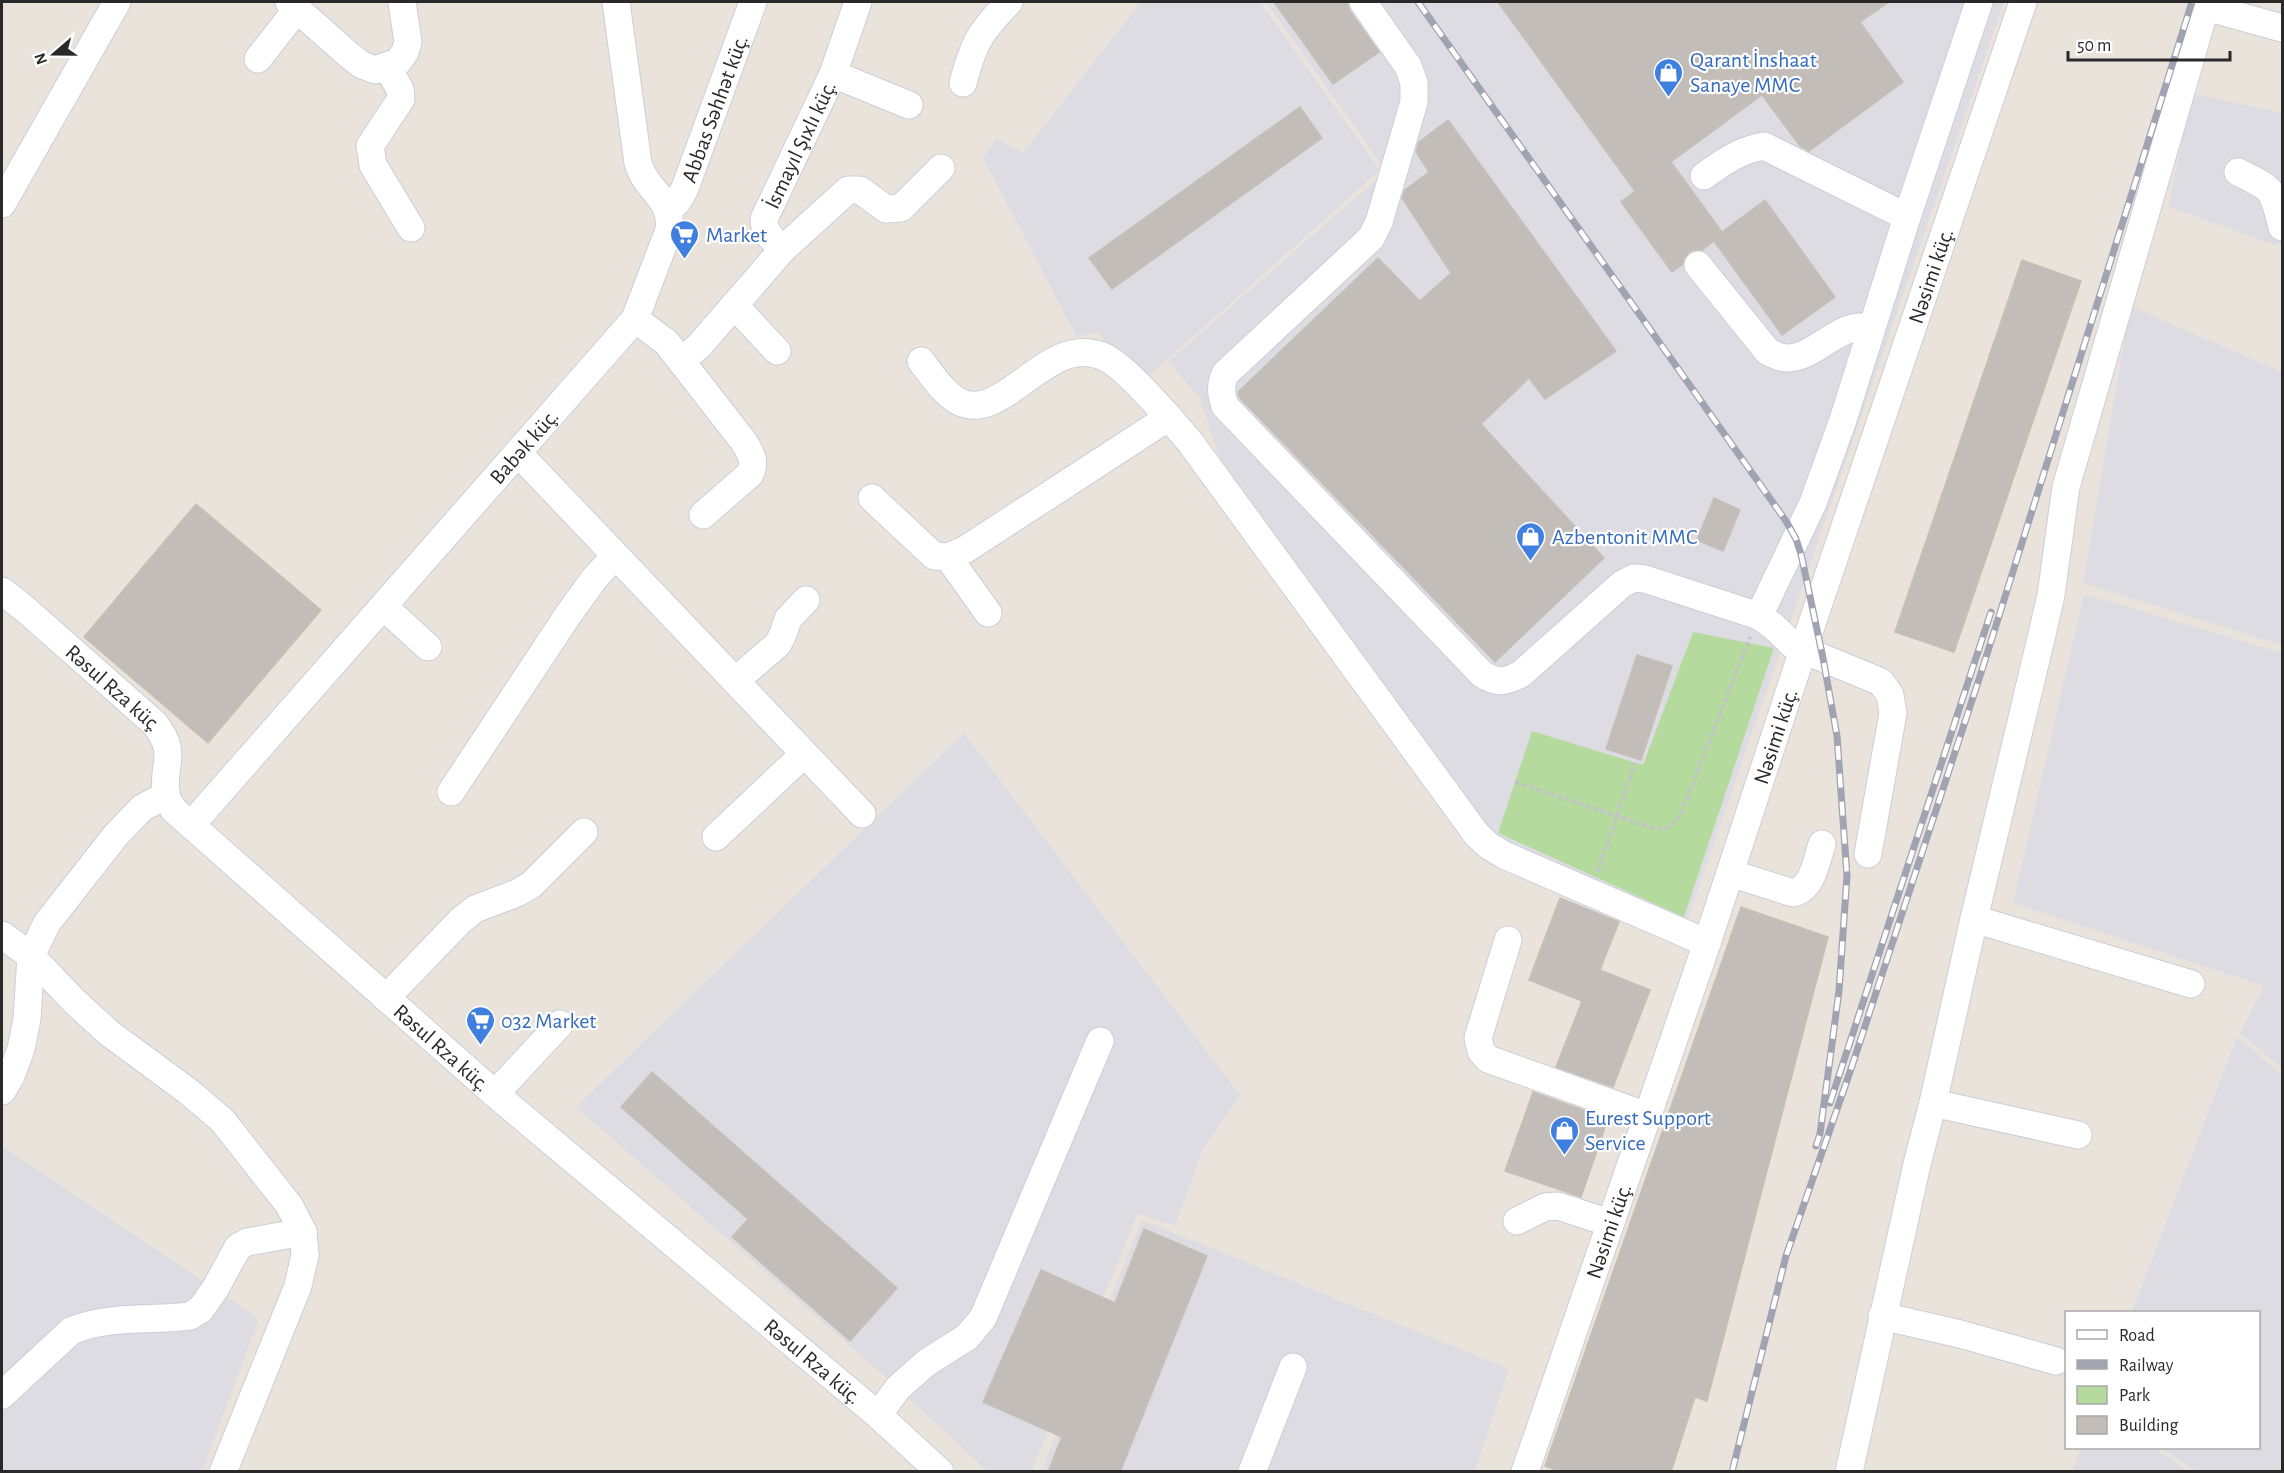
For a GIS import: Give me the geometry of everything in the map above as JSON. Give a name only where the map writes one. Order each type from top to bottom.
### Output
[{"type":"street","points":[[2,204],[117,2]]},
{"type":"street","points":[[258,59],[293,5],[362,65],[375,70],[387,67],[398,62],[408,42],[402,2]]},
{"type":"street","points":[[616,2],[638,163],[645,181],[669,210]]},
{"type":"street","name":"Abbas Səhhət küç.","points":[[669,210],[678,201],[685,188],[753,2]]},
{"type":"street","name":"İsmayıl Şıxlı küç.","points":[[783,249],[768,236],[764,228],[764,219],[833,74],[858,2]]},
{"type":"street","points":[[963,83],[971,52],[978,37],[1009,2]]},
{"type":"street","points":[[1363,2],[1408,66],[1414,83],[1414,102],[1379,222],[1371,238],[1225,374],[1221,383],[1221,394],[1225,406],[1482,674],[1492,680],[1506,682],[1521,675],[1622,584],[1634,578],[1645,579],[1759,616],[1794,646],[1881,682],[1890,695],[1893,713],[1868,854]]},
{"type":"street","points":[[1759,616],[1814,503],[1979,2]]},
{"type":"street","name":"Nəsimi küç.","points":[[1525,1472],[1707,943],[1803,650],[2024,2]]},
{"type":"street","points":[[1848,1472],[1917,1164],[2051,595],[2066,487],[2207,4],[2283,28]]},
{"type":"street","points":[[387,67],[400,89],[401,99],[370,146],[370,157],[411,228]]},
{"type":"street","points":[[833,74],[909,105]]},
{"type":"street","points":[[1704,176],[1748,148],[1764,146],[1907,217]]},
{"type":"street","points":[[681,361],[699,346],[783,249],[848,190],[860,190],[886,209],[901,208],[941,168]]},
{"type":"street","points":[[2238,172],[2266,186],[2272,192],[2283,227]]},
{"type":"street","name":"Babək küç.","points":[[191,825],[519,454],[635,319],[669,230],[669,210]]},
{"type":"street","points":[[1698,265],[1768,352],[1784,358],[1797,357],[1843,332],[1861,326],[1871,328]]},
{"type":"street","points":[[734,305],[777,351]]},
{"type":"street","points":[[635,319],[666,342],[752,455],[754,466],[750,474],[703,515]]},
{"type":"street","points":[[921,361],[951,396],[964,404],[981,404],[996,399],[1063,356],[1077,352],[1104,356],[1120,368],[1169,417],[1190,442],[1477,835],[1504,855],[1707,943]]},
{"type":"street","points":[[872,498],[934,556],[948,557],[966,549],[1169,417]]},
{"type":"street","points":[[519,454],[862,814]]},
{"type":"street","points":[[451,792],[568,615],[594,579],[615,556]]},
{"type":"street","points":[[948,557],[988,613]]},
{"type":"street","name":"Rəsul Rza küç.","points":[[2,591],[154,723],[163,735],[168,749],[166,795],[174,810],[495,1094],[878,1415],[940,1472]]},
{"type":"street","points":[[735,681],[778,644],[788,619],[806,600]]},
{"type":"street","points":[[384,607],[428,647]]},
{"type":"street","points":[[716,837],[804,754]]},
{"type":"street","points":[[2,1091],[11,1076],[21,1049],[27,1019],[31,956],[47,923],[116,835],[142,808],[166,795]]},
{"type":"street","points":[[386,998],[460,921],[475,909],[531,885],[584,832]]},
{"type":"street","points":[[1730,873],[1793,893],[1800,891],[1808,886],[1822,844]]},
{"type":"street","points":[[1974,919],[2192,984]]},
{"type":"street","points":[[2,935],[31,956],[75,1002],[109,1033],[189,1092],[222,1120],[289,1205],[303,1232],[305,1255],[298,1286],[223,1472]]},
{"type":"street","points":[[1508,940],[1478,1038],[1481,1051],[1488,1059],[1647,1116]]},
{"type":"street","points":[[495,1094],[560,1024]]},
{"type":"street","points":[[878,1415],[905,1382],[926,1363],[967,1337],[983,1317],[1100,1041]]},
{"type":"street","points":[[1933,1103],[2078,1135]]},
{"type":"street","points":[[1517,1221],[1545,1207],[1558,1206],[1610,1223]]},
{"type":"street","points":[[2,1395],[71,1331],[84,1325],[102,1322],[190,1316],[201,1309],[215,1289],[238,1247],[248,1242],[303,1232]]},
{"type":"street","points":[[1882,1316],[1960,1334],[2056,1361]]},
{"type":"street","points":[[1252,1472],[1293,1367]]},
{"type":"path","points":[[1515,782],[1656,829],[1668,829],[1676,824],[1759,616]]},
{"type":"path","points":[[1592,893],[1635,763]]},
{"type":"shaded area","points":[[1141,2],[1260,2],[1380,170],[1141,383],[1097,332],[1077,337],[983,158],[996,138],[1023,153]]},
{"type":"shaded area","points":[[1266,2],[2004,2],[1687,922],[1495,837],[1220,458],[1200,398],[1168,362],[1386,171]]},
{"type":"shaded area","points":[[2190,93],[2282,113],[2282,243],[2275,245],[2169,207]]},
{"type":"shaded area","points":[[2130,306],[2282,372],[2282,645],[2083,583]]},
{"type":"shaded area","points":[[2084,594],[2282,653],[2282,1068],[2240,1033],[2264,986],[2013,903]]},
{"type":"shaded area","points":[[964,733],[1240,1095],[1203,1149],[1175,1226],[1138,1213],[1031,1472],[987,1471],[898,1388],[576,1107]]},
{"type":"shaded area","points":[[2237,1037],[2282,1075],[2282,1471],[2195,1471],[2162,1449],[2260,1449],[2260,1311],[2132,1311]]},
{"type":"shaded area","points":[[2,1146],[259,1319],[202,1471],[2,1471]]},
{"type":"shaded area","points":[[1142,1220],[1509,1369],[1475,1471],[1041,1472]]},
{"type":"shaded area","points":[[2081,1449],[2155,1449],[2188,1471],[2072,1471]]},
{"type":"green space","points":[[1693,632],[1774,648],[1684,917],[1498,833],[1532,731],[1643,765]]},
{"type":"building","points":[[1274,2],[1347,2],[1350,11],[1379,52],[1333,84]]},
{"type":"building","points":[[1498,2],[1889,2],[1860,22],[1903,82],[1809,151],[1800,146],[1762,95],[1671,162],[1722,232],[1765,200],[1835,297],[1782,335],[1714,241],[1702,250],[1689,252],[1683,264],[1672,272],[1621,202],[1635,191]]},
{"type":"building","points":[[1300,107],[1322,138],[1112,289],[1089,258]]},
{"type":"building","points":[[1448,120],[1616,351],[1545,399],[1529,378],[1481,424],[1604,558],[1495,662],[1239,397],[1238,392],[1378,258],[1420,301],[1451,273],[1402,198],[1405,190],[1429,172],[1416,152],[1419,142]]},
{"type":"building","points":[[2022,260],[2081,281],[1954,652],[1895,632]]},
{"type":"building","points":[[1714,498],[1740,510],[1723,551],[1697,540]]},
{"type":"building","points":[[196,504],[321,610],[208,743],[84,637]]},
{"type":"building","points":[[1637,655],[1672,666],[1641,760],[1606,749]]},
{"type":"building","points":[[1560,898],[1619,922],[1600,970],[1650,990],[1613,1087],[1556,1067],[1582,1001],[1529,980]]},
{"type":"building","points":[[1741,907],[1828,937],[1707,1401],[1695,1397],[1671,1472],[1562,1472],[1545,1466]]},
{"type":"building","points":[[652,1072],[897,1288],[850,1341],[732,1237],[748,1219],[621,1107]]},
{"type":"building","points":[[1533,1092],[1608,1119],[1581,1197],[1505,1171]]},
{"type":"building","points":[[1144,1229],[1207,1256],[1120,1472],[1048,1472],[1062,1437],[983,1402],[1041,1270],[1115,1303]]},
{"type":"railway","points":[[1418,2],[1786,521],[1796,539],[1823,658],[1837,736],[1847,876],[1839,991],[1820,1134],[1816,1146]]},
{"type":"railway","points":[[1732,1472],[1786,1256],[1851,1069],[1982,670],[2192,2]]},
{"type":"railway","points":[[1830,1103],[1991,612]]},
{"type":"place","name":"Qarant İnshaat Sanaye MMC","points":[[1669,98]]},
{"type":"place","name":"Market","points":[[685,260]]},
{"type":"place","name":"Azbentonit MMC","points":[[1531,562]]},
{"type":"place","name":"032 Market","points":[[480,1046]]},
{"type":"place","name":"Eurest Support Service","points":[[1564,1156]]}]
